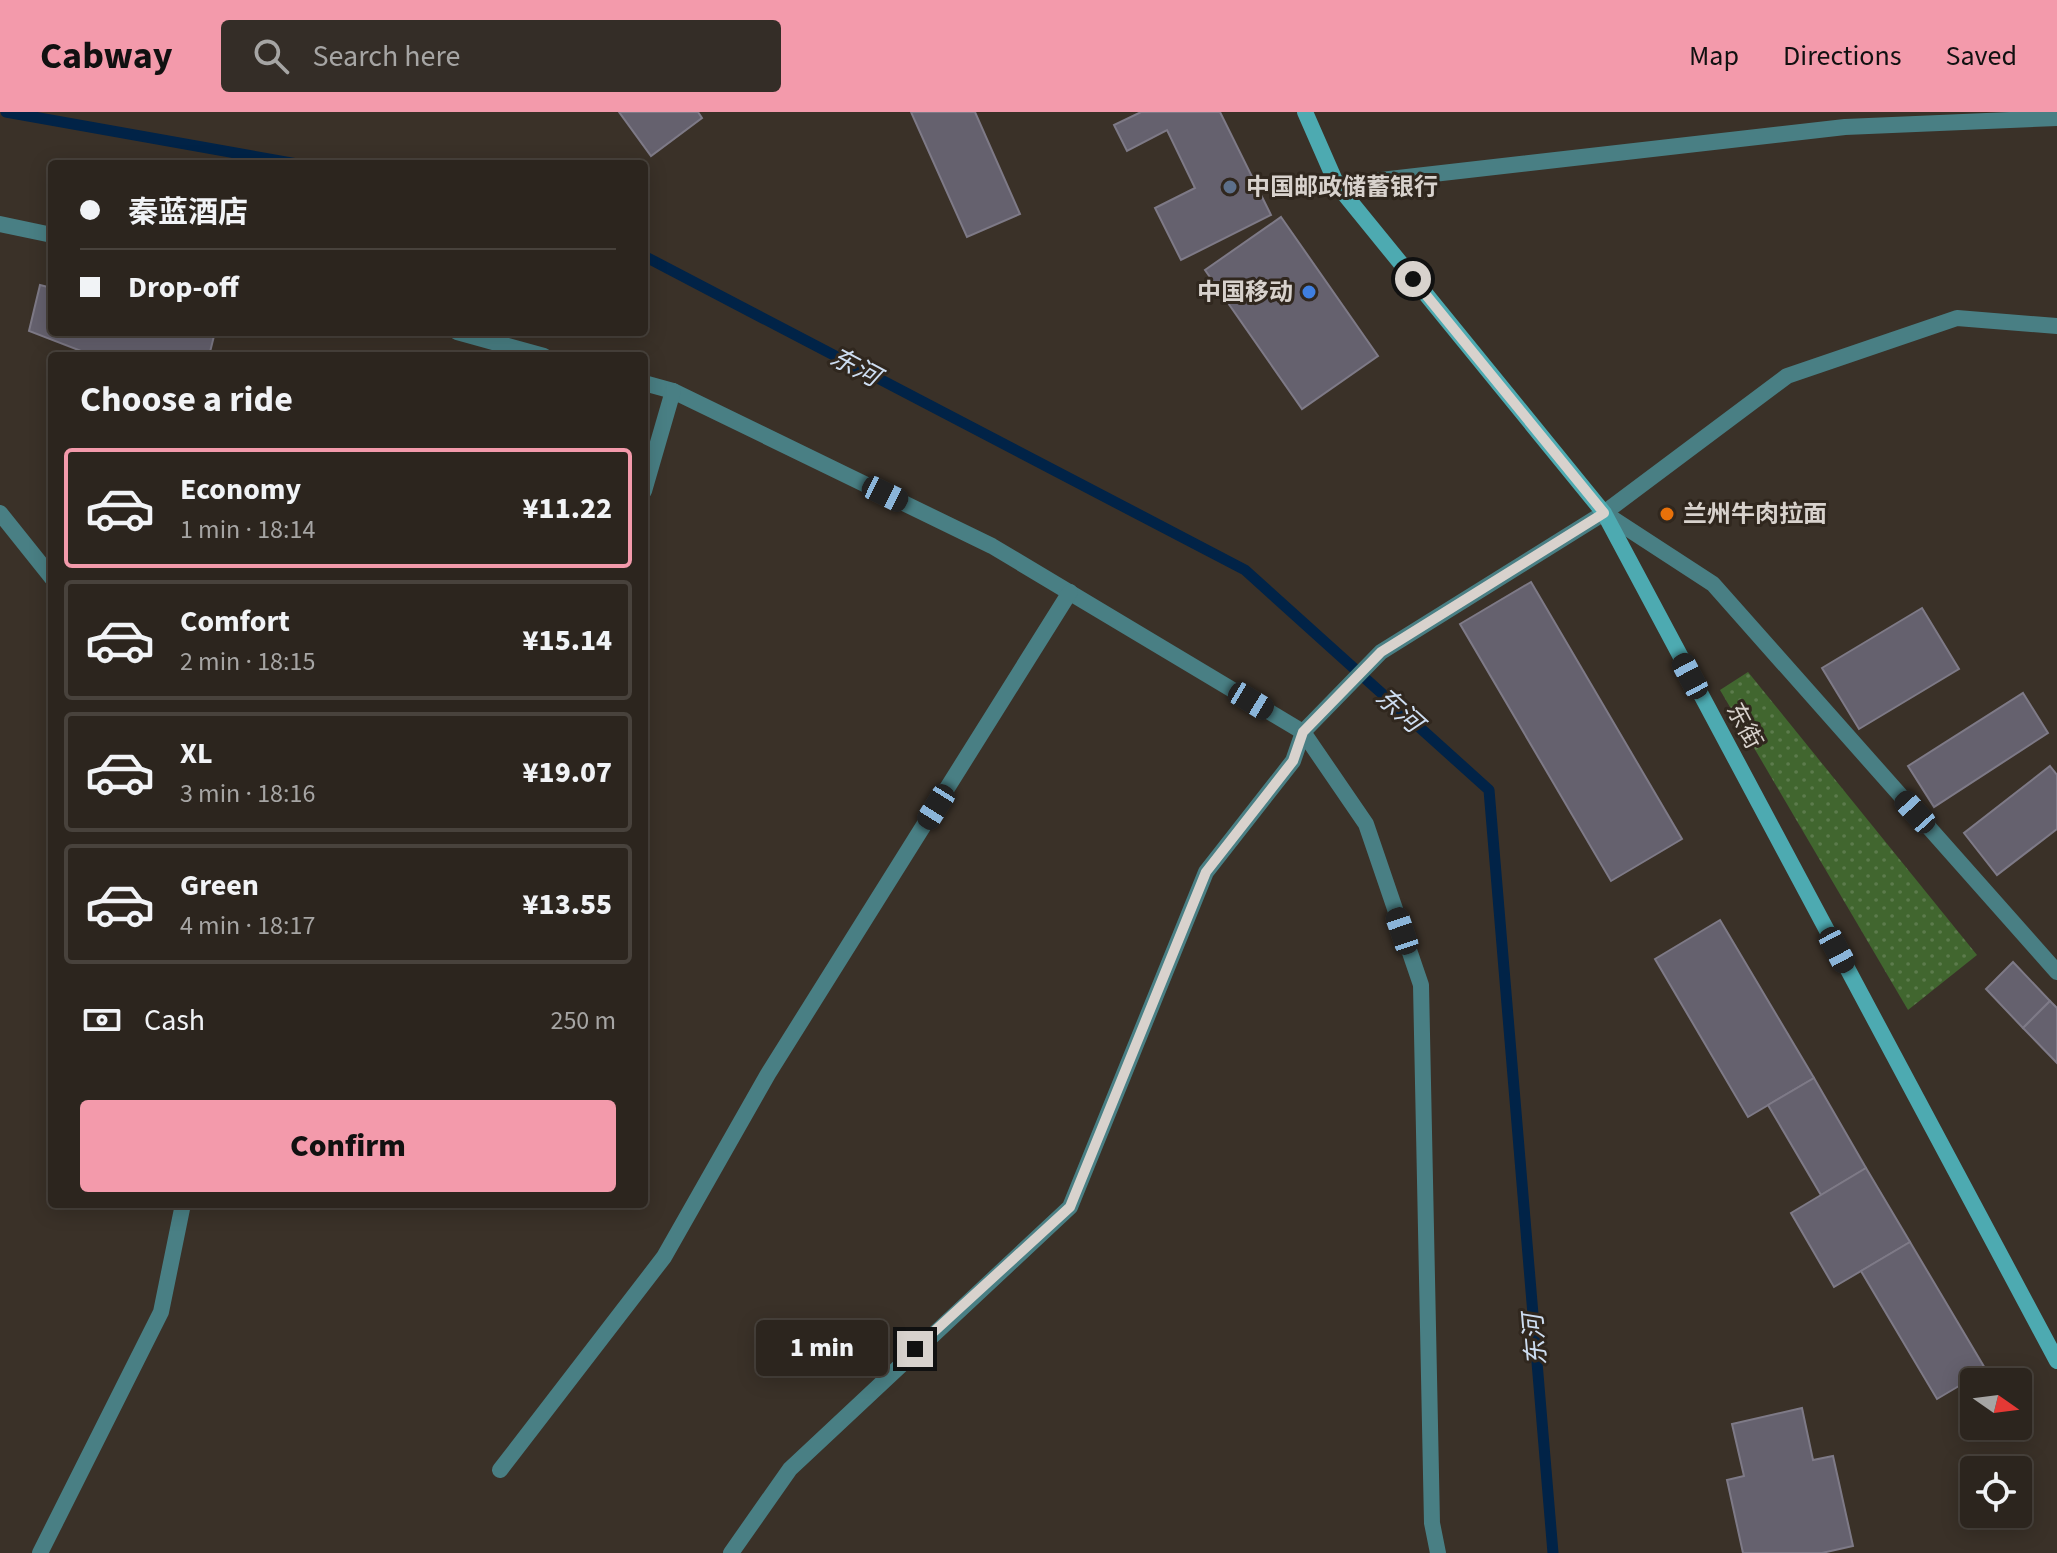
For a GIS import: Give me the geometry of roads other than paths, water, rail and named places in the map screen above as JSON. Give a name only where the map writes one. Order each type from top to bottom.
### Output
[{"type":"main road","name":"东街","points":[[1305,112],[1337,185],[1604,513],[2057,1361]]},
{"type":"street","points":[[1337,185],[1845,127],[2057,118]]},
{"type":"street","points":[[0,224],[48,234]]},
{"type":"street","points":[[731,1553],[790,1469],[1070,1207],[1206,872],[1293,761],[1303,732],[1381,652],[1604,513],[1787,376],[1957,318],[2057,326]]},
{"type":"street","points":[[472,336],[530,352]]},
{"type":"street","points":[[648,384],[673,391],[992,546],[1303,732],[1366,824],[1421,985],[1432,1523],[1438,1553]]},
{"type":"street","points":[[648,477],[673,391]]},
{"type":"street","points":[[0,513],[48,573]]},
{"type":"street","points":[[1604,513],[1713,584],[2057,972]]},
{"type":"street","points":[[500,1470],[664,1257],[768,1074],[1070,592]]},
{"type":"street","points":[[40,1553],[161,1312],[182,1208]]},
{"type":"waterway","name":"东河","points":[[6,112],[275,160]]},
{"type":"waterway","name":"东河","points":[[648,258],[1245,570],[1489,790],[1553,1553]]},
{"type":"place","name":"中国邮政储蓄银行","points":[[1230,187]]},
{"type":"place","name":"中国移动","points":[[1309,292]]},
{"type":"place","name":"兰州牛肉拉面","points":[[1667,514]]}]
